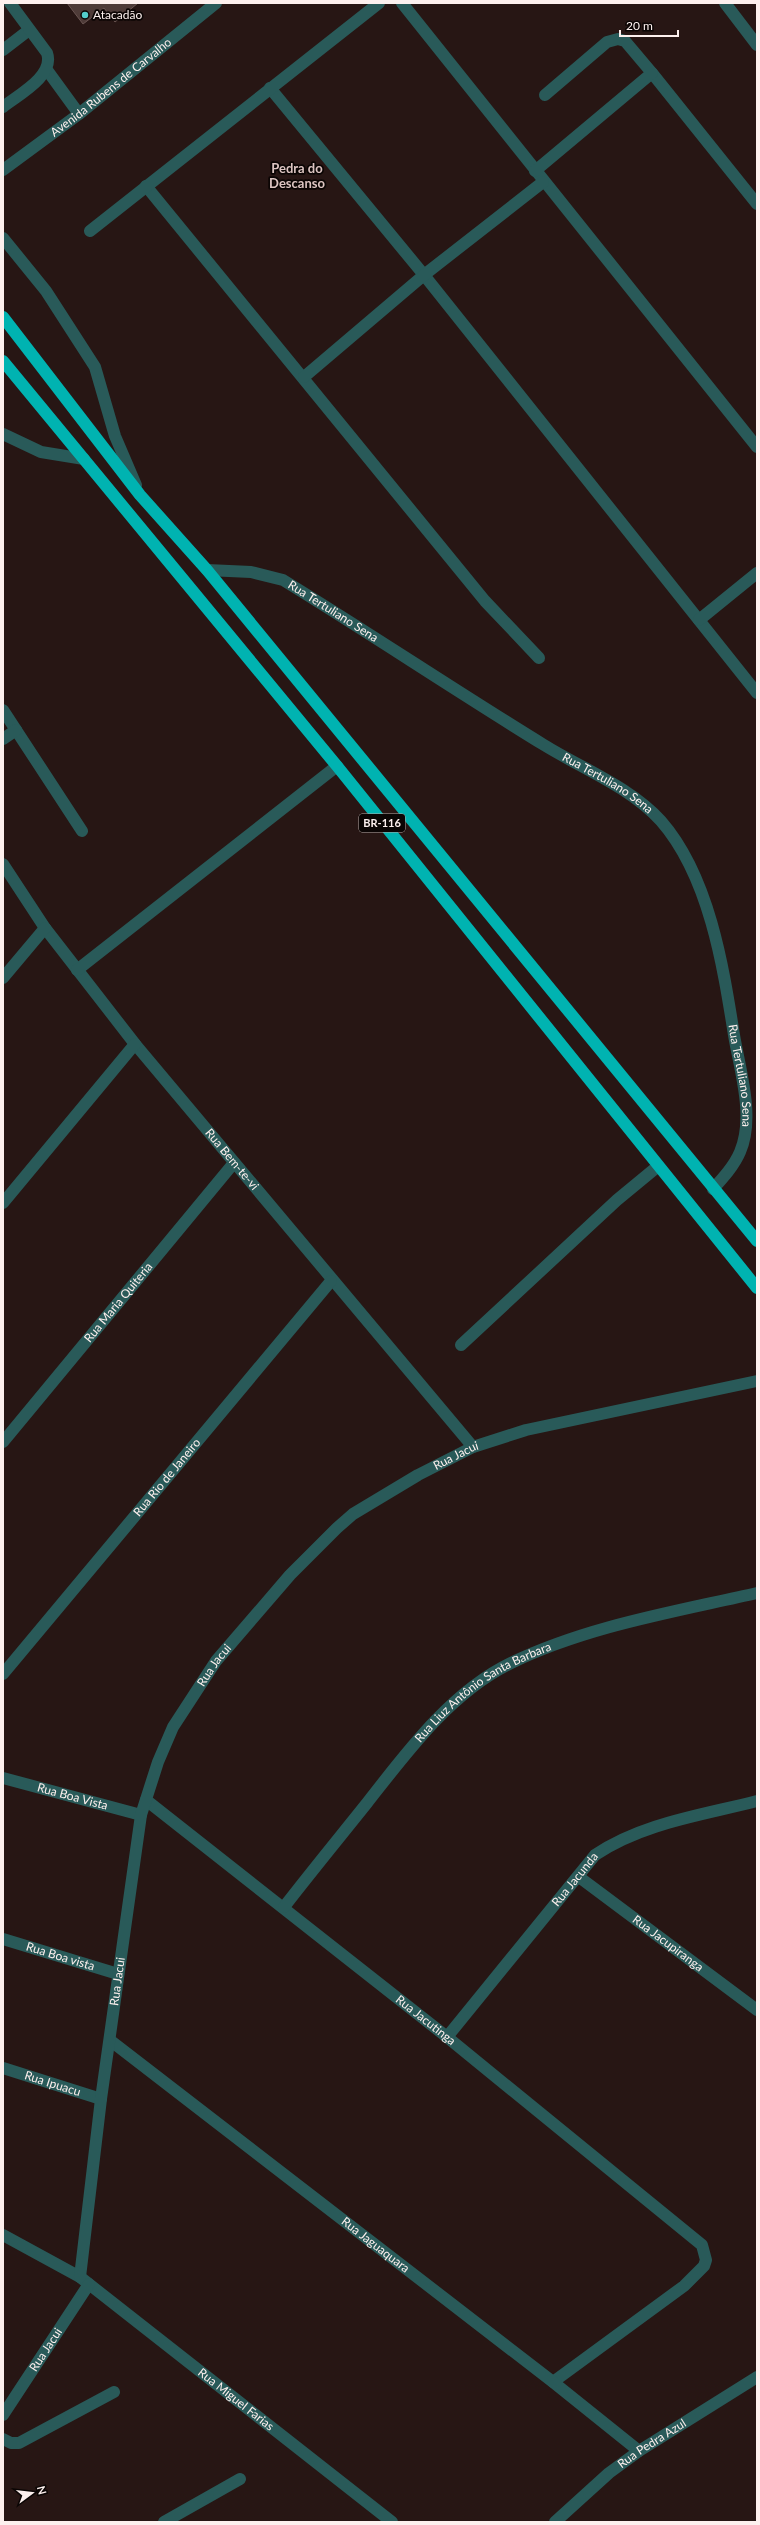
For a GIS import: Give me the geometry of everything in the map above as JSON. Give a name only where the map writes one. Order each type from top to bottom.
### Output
[{"type":"highway","points":[[3,317],[140,496],[207,570],[757,1241]]},
{"type":"highway","name":"BR-116","points":[[3,361],[337,766],[658,1167],[757,1288]]},
{"type":"street","points":[[3,107],[47,70],[49,63],[47,54],[10,3]]},
{"type":"street","name":"Avenida Rubens de Carvalho","points":[[3,170],[79,114],[216,3]]},
{"type":"street","points":[[90,231],[379,3]]},
{"type":"street","points":[[402,3],[543,182],[757,447]]},
{"type":"street","points":[[725,3],[757,44]]},
{"type":"street","points":[[3,50],[29,30]]},
{"type":"street","points":[[545,95],[607,42],[618,39],[625,40],[757,204]]},
{"type":"street","points":[[47,70],[79,114]]},
{"type":"street","points":[[535,171],[652,73]]},
{"type":"street","points":[[270,88],[424,275],[757,692]]},
{"type":"street","points":[[304,377],[424,275],[543,182]]},
{"type":"street","points":[[146,186],[304,377],[485,601],[539,658]]},
{"type":"street","points":[[3,238],[46,291],[95,367],[119,447],[140,496]]},
{"type":"street","points":[[3,434],[41,452],[84,459]]},
{"type":"street","name":"Rua Tertuliano Sena","points":[[207,570],[251,572],[283,580],[545,746],[643,803],[661,822],[679,847],[693,874],[719,948],[745,1107],[745,1136],[740,1153],[732,1166],[713,1189]]},
{"type":"street","points":[[699,620],[757,574]]},
{"type":"street","points":[[3,710],[82,831]]},
{"type":"street","points":[[3,739],[16,730]]},
{"type":"street","points":[[77,970],[337,766]]},
{"type":"street","name":"Rua Bem-te-vi","points":[[3,864],[45,928],[135,1044],[331,1281],[473,1447]]},
{"type":"street","points":[[3,978],[45,928]]},
{"type":"street","points":[[3,1203],[135,1044]]},
{"type":"street","name":"Rua Maria Quiteria","points":[[3,1442],[233,1164]]},
{"type":"street","points":[[461,1345],[617,1200],[658,1167]]},
{"type":"street","name":"Rua Rio de Janeiro","points":[[3,1674],[331,1281]]},
{"type":"street","name":"Rua Jacui","points":[[3,2415],[85,2281],[102,2099],[141,1815],[173,1726],[195,1690],[216,1661],[290,1575],[353,1514],[418,1475],[473,1447],[526,1430],[757,1381]]},
{"type":"street","name":"Rua Liuz Antônio Santa Barbara","points":[[284,1907],[405,1755],[454,1704],[481,1682],[510,1664],[574,1636],[757,1593]]},
{"type":"street","name":"Rua Boa Vista","points":[[3,1778],[141,1815]]},
{"type":"street","name":"Rua Jacutinga","points":[[146,1800],[284,1907],[447,2037],[702,2245],[706,2260],[704,2266],[684,2286],[553,2382]]},
{"type":"street","name":"Rua Jacunda","points":[[447,2037],[596,1855],[625,1838],[655,1826],[757,1801]]},
{"type":"street","name":"Rua Jacupiranga","points":[[578,1877],[757,2010]]},
{"type":"street","name":"Rua Boa vista","points":[[3,1939],[118,1974]]},
{"type":"street","name":"Rua Jaguaquara","points":[[111,2040],[553,2382],[639,2451]]},
{"type":"street","name":"Rua Ipuacu","points":[[3,2068],[102,2099]]},
{"type":"street","name":"Rua Miguel Farias","points":[[3,2234],[85,2281],[392,2522]]},
{"type":"street","name":"Rua Pedra Azul","points":[[554,2522],[609,2473],[639,2451],[757,2376]]},
{"type":"street","points":[[3,2439],[11,2443],[19,2443],[114,2392]]},
{"type":"street","points":[[164,2522],[240,2479]]},
{"type":"building","name":"Atacadão","points":[[67,3],[138,3],[115,22],[104,8],[83,24]]},
{"type":"place","name":"Atacadão","points":[[85,15]]},
{"type":"district","name":"Pedra do Descanso","points":[[297,176]]}]
